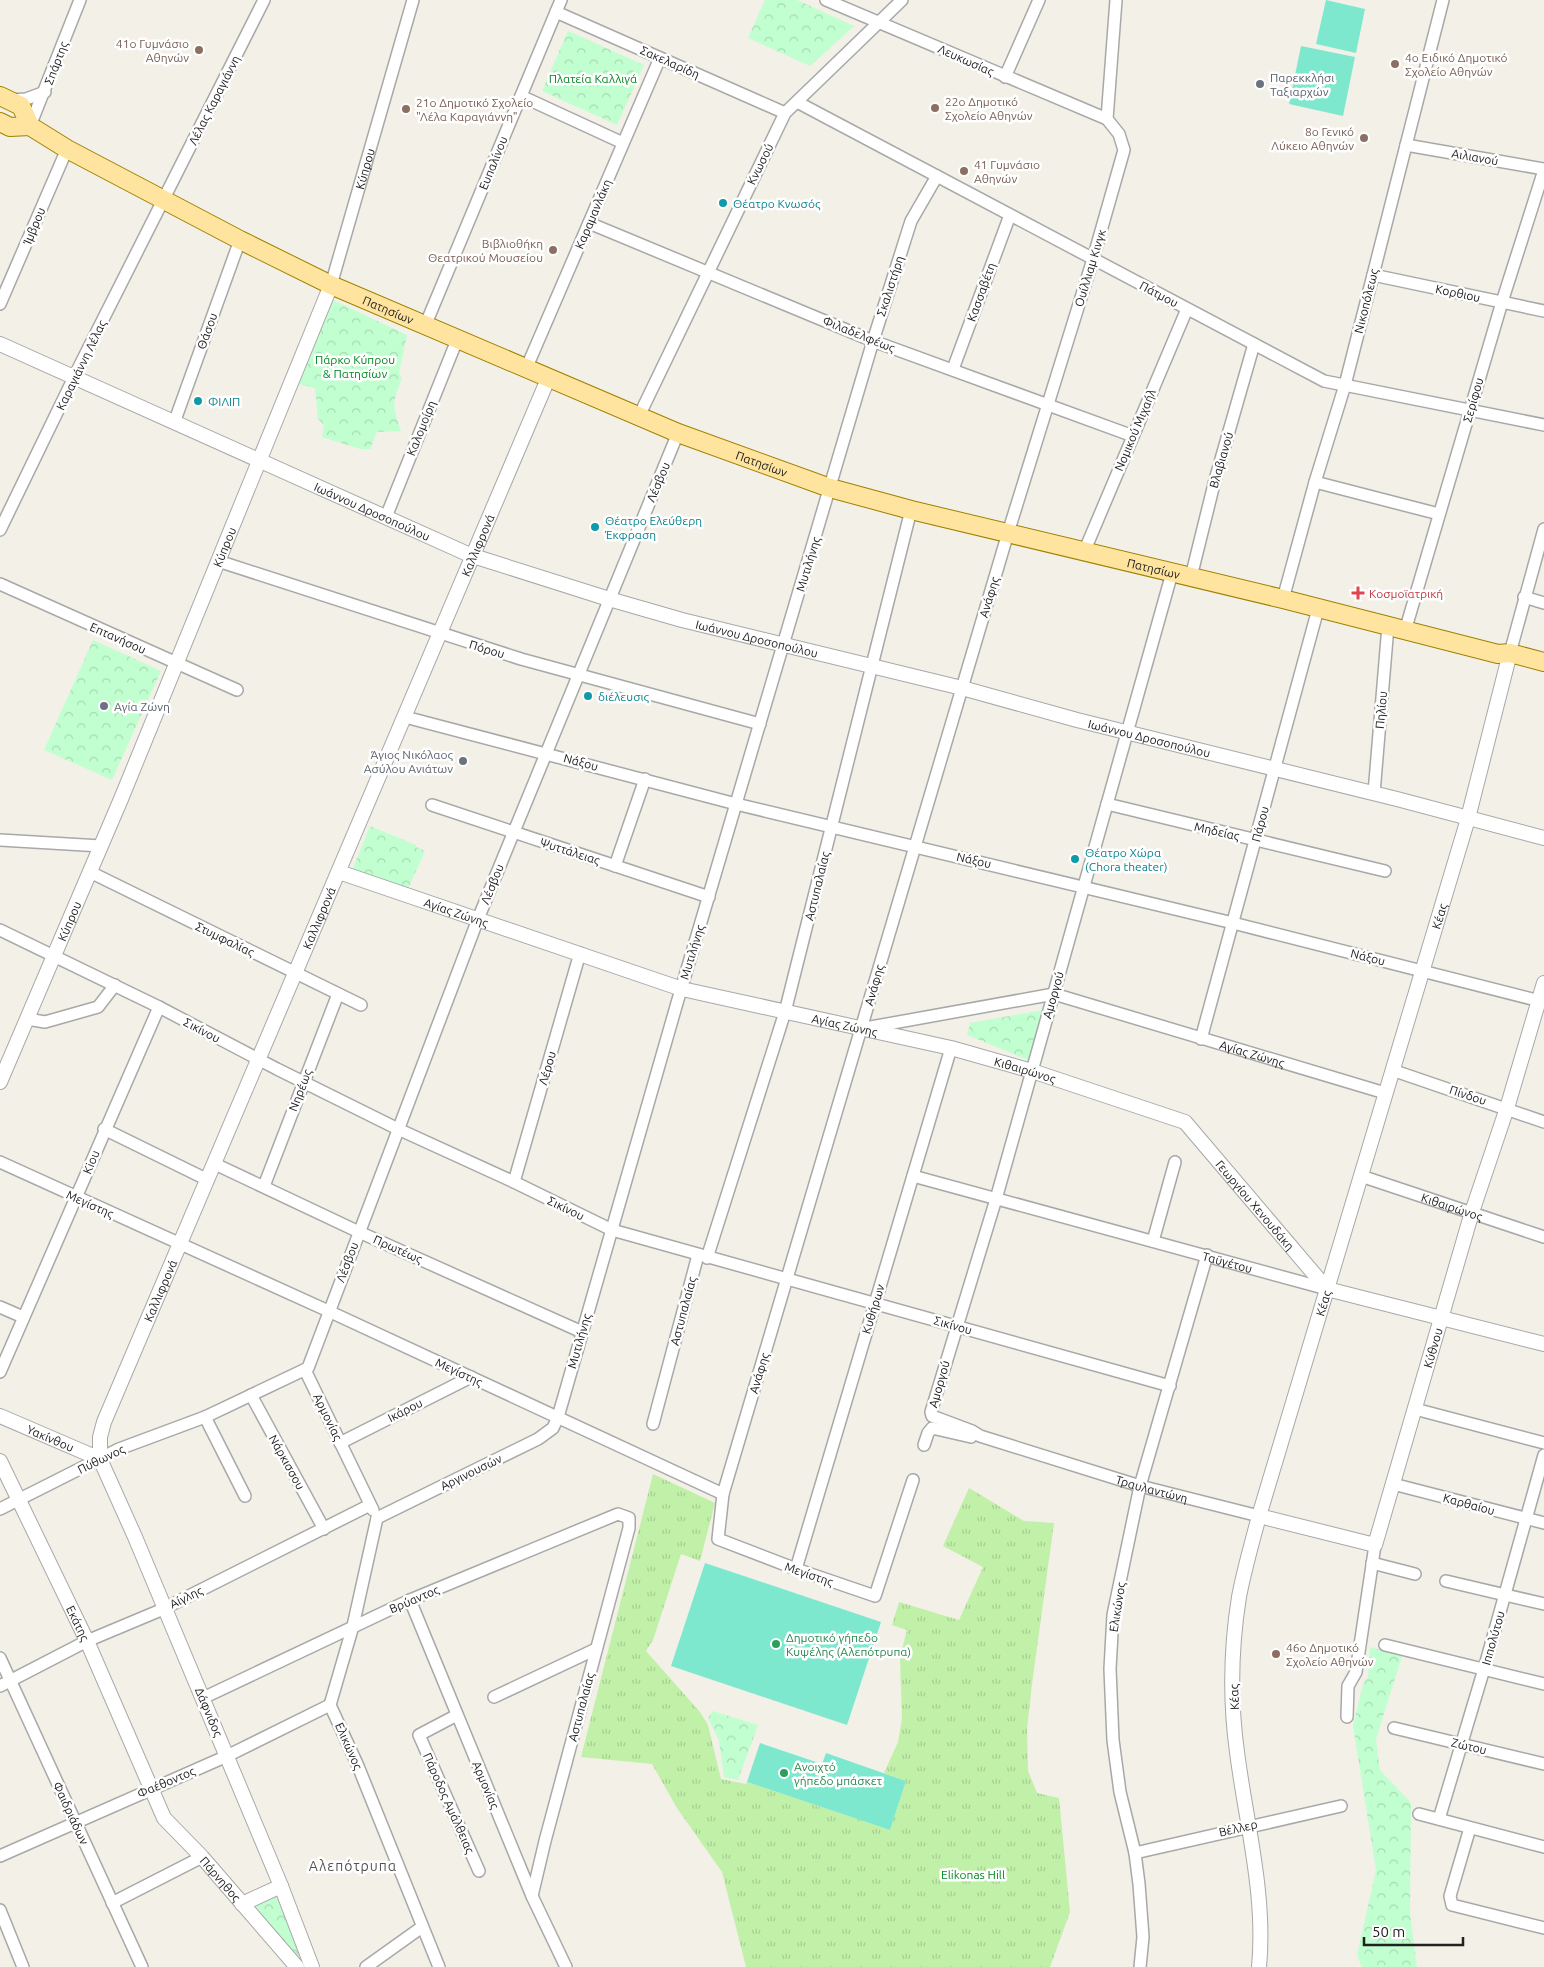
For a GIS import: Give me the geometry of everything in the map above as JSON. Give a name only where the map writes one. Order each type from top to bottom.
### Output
[{"type":"main road","name":"Πατησίων","points":[[4,98],[21,106],[30,126],[67,149],[240,240],[331,285],[678,433],[830,488],[911,510],[1283,599],[1498,654],[1510,653],[1544,662]]},
{"type":"main road","name":"Πατησίων","points":[[0,122],[10,127],[30,126]]},
{"type":"street","name":"Σπάρτης","points":[[30,126],[80,0]]},
{"type":"street","name":"Λέλας Καραγιάννη","points":[[163,200],[264,0]]},
{"type":"street","name":"Κύπρου","points":[[1,1077],[101,846],[331,285],[413,0]]},
{"type":"street","name":"Ευπαλίνου","points":[[426,326],[561,0]]},
{"type":"street","name":"Λευκωσίας","points":[[826,0],[1107,119]]},
{"type":"street","name":"Κνωσού","points":[[639,416],[785,113],[902,0]]},
{"type":"street","points":[[1005,77],[1039,0]]},
{"type":"street","points":[[1107,119],[1116,0]]},
{"type":"street","name":"Νικοπόλεως","points":[[1283,599],[1314,482],[1345,385],[1443,0]]},
{"type":"street","name":"Σακελαρίδη","points":[[556,12],[785,113]]},
{"type":"street","name":"Καραμανλάκη","points":[[526,369],[660,58]]},
{"type":"street","points":[[4,98],[26,99],[45,92]]},
{"type":"street","points":[[521,96],[624,143]]},
{"type":"street","name":"Πάτμου","points":[[797,102],[1324,381],[1544,425]]},
{"type":"street","name":"Ουίλλιαμ Κινγκ","points":[[1008,534],[1093,259],[1124,150],[1119,134],[1107,119]]},
{"type":"street","name":"Αιλιανού","points":[[1406,145],[1544,169]]},
{"type":"street","name":"Ίμβρου","points":[[0,304],[67,149]]},
{"type":"street","name":"Σερίφου","points":[[1396,628],[1440,514],[1502,302],[1544,169]]},
{"type":"street","name":"Σκαλιστήρη","points":[[830,488],[873,341],[911,221],[937,176]]},
{"type":"street","name":"Καραγιάννη Λέλας","points":[[0,530],[163,200]]},
{"type":"street","name":"Κασσαβέτη","points":[[953,369],[1010,215]]},
{"type":"street","name":"Φιλαδελφέως","points":[[589,224],[873,341],[1133,436]]},
{"type":"street","name":"Θάσου","points":[[174,422],[240,240]]},
{"type":"street","name":"Κορθιου","points":[[1372,275],[1544,311]]},
{"type":"street","name":"Νομικού Μιχαήλ","points":[[1084,552],[1187,309]]},
{"type":"street","name":"Καλομοίρη","points":[[386,516],[457,340]]},
{"type":"street","name":"Ιωάννου Δροσοπούλου","points":[[0,344],[473,556],[609,600],[682,620],[962,688],[1544,838]]},
{"type":"street","name":"Βλαβιανού","points":[[1191,577],[1215,480],[1254,344]]},
{"type":"street","name":"Καλλιφρονά","points":[[100,1459],[102,1427],[548,379]]},
{"type":"street","name":"Λέσβου","points":[[306,1369],[478,919],[678,433]]},
{"type":"street","points":[[1314,482],[1440,514]]},
{"type":"street","name":"Μυτιλήνης","points":[[558,1417],[830,488]]},
{"type":"street","name":"Αστυπαλαίας","points":[[653,1424],[702,1256],[785,1012],[911,510]]},
{"type":"street","points":[[1510,653],[1544,529]]},
{"type":"street","name":"Ανάφης","points":[[723,1494],[1008,534]]},
{"type":"street","name":"Πόρου","points":[[218,561],[440,634],[577,675],[760,724]]},
{"type":"street","name":"Αμοργού","points":[[932,1416],[932,1409],[996,1198],[1172,573]]},
{"type":"street","name":"Επτανήσου","points":[[0,584],[237,690]]},
{"type":"street","points":[[1524,598],[1544,603]]},
{"type":"street","name":"Πάρου","points":[[1201,1039],[1318,609]]},
{"type":"street","name":"Πηλίου","points":[[1374,793],[1396,628]]},
{"type":"street","name":"Κέας","points":[[1259,1967],[1260,1919],[1257,1880],[1236,1750],[1233,1695],[1233,1654],[1239,1595],[1259,1516],[1468,818],[1510,653]]},
{"type":"street","name":"Νάξου","points":[[405,717],[736,804],[1233,923],[1541,1001]]},
{"type":"street","points":[[615,866],[644,779]]},
{"type":"street","name":"Μηδείας","points":[[1107,804],[1385,870]]},
{"type":"street","name":"Ψυττάλειας","points":[[432,805],[709,897]]},
{"type":"street","points":[[0,840],[101,846]]},
{"type":"street","name":"Στυμφαλίας","points":[[90,872],[361,1005]]},
{"type":"street","name":"Αγίας Ζώνης","points":[[339,872],[682,989],[861,1029],[1054,994],[1386,1093]]},
{"type":"street","name":"Σικίνου","points":[[0,930],[159,1007],[303,1083],[398,1130],[514,1182],[612,1230],[1170,1386]]},
{"type":"street","name":"Λέρου","points":[[514,1182],[580,953]]},
{"type":"street","name":"Κύθνου","points":[[1347,1717],[1348,1686],[1356,1672],[1375,1545],[1472,1212],[1541,1001],[1544,983]]},
{"type":"street","points":[[27,1020],[45,1022],[98,1007],[115,985]]},
{"type":"street","name":"Νηρέως","points":[[264,1186],[338,994]]},
{"type":"street","name":"Kiou","points":[[0,1372],[104,1129],[159,1007]]},
{"type":"street","name":"Κιθαιρώνος","points":[[861,1029],[951,1048],[1032,1071],[1185,1122]]},
{"type":"street","name":"Κυθήρων","points":[[796,1569],[951,1048]]},
{"type":"street","name":"Πίνδου","points":[[1392,1070],[1544,1122]]},
{"type":"street","name":"Γεωργίου Χενουδάκη","points":[[1185,1122],[1327,1289]]},
{"type":"street","points":[[104,1129],[208,1180]]},
{"type":"street","name":"Μεγίστης","points":[[0,1162],[723,1494],[718,1540],[796,1569],[874,1596],[913,1480]]},
{"type":"street","points":[[1153,1241],[1175,1162]]},
{"type":"street","name":"Πρωτέως","points":[[215,1164],[358,1232],[582,1332]]},
{"type":"street","name":"Ταϋγέτου","points":[[913,1176],[1327,1289],[1441,1316],[1544,1344]]},
{"type":"street","name":"Κιθαιρώνος","points":[[1361,1176],[1544,1237]]},
{"type":"street","name":"Ελικώνος","points":[[1140,1967],[1143,1937],[1142,1909],[1135,1853],[1120,1792],[1114,1740],[1110,1669],[1113,1615],[1140,1486],[1207,1256]]},
{"type":"street","points":[[0,1307],[23,1317]]},
{"type":"street","name":"Πύθωνος","points":[[0,1509],[119,1449],[205,1417],[306,1369]]},
{"type":"street","name":"Αρμονίας","points":[[306,1369],[377,1518]]},
{"type":"street","name":"Ικάρου","points":[[340,1442],[471,1377]]},
{"type":"street","name":"Νάρκισσου","points":[[251,1395],[324,1529]]},
{"type":"street","points":[[1414,1409],[1544,1443]]},
{"type":"street","name":"Υακίνθου","points":[[0,1416],[100,1459]]},
{"type":"street","name":"Τραυλαντώνη","points":[[932,1416],[972,1431],[980,1436],[1140,1486],[1375,1545]]},
{"type":"street","points":[[205,1417],[245,1496]]},
{"type":"street","name":"Αργινουσών","points":[[377,1518],[538,1439],[552,1428],[558,1417]]},
{"type":"street","points":[[924,1444],[932,1428],[969,1437],[980,1436]]},
{"type":"street","name":"Ιππολύτου","points":[[1439,1819],[1484,1669],[1544,1455]]},
{"type":"street","name":"Δάφνιδος","points":[[100,1459],[282,1886],[312,1967]]},
{"type":"street","name":"Εκάτης","points":[[0,1461],[87,1641],[150,1789]]},
{"type":"street","name":"Καρθαίου","points":[[1393,1484],[1544,1523]]},
{"type":"street","name":"Αίγλης","points":[[5,1683],[87,1641],[165,1608],[370,1505]]},
{"type":"street","name":"Βρύαντος","points":[[203,1698],[410,1600],[618,1514],[629,1518]]},
{"type":"street","points":[[330,1705],[353,1626],[377,1518]]},
{"type":"street","name":"Αστυπαλαίας","points":[[532,1896],[629,1528],[629,1518]]},
{"type":"street","points":[[1372,1563],[1415,1574]]},
{"type":"street","points":[[1446,1581],[1544,1604]]},
{"type":"street","name":"Αρμονίας","points":[[410,1600],[532,1896],[566,1967]]},
{"type":"street","points":[[1386,1645],[1544,1684]]},
{"type":"street","points":[[494,1697],[596,1649]]},
{"type":"street","name":"Φαιδριάδων","points":[[0,1658],[5,1683],[75,1823],[142,1967]]},
{"type":"street","name":"Ελικώνος","points":[[330,1705],[358,1766],[439,1967]]},
{"type":"street","name":"Φαέθοντος","points":[[0,1856],[227,1756],[330,1705]]},
{"type":"street","name":"Πάροδος Αμάλθειας","points":[[456,1715],[419,1735],[479,1871]]},
{"type":"street","name":"Ζώτου","points":[[1394,1728],[1544,1764]]},
{"type":"street","name":"Πάρνηθος","points":[[150,1789],[164,1818],[202,1857],[297,1967]]},
{"type":"street","name":"Βέλλερ","points":[[1135,1853],[1341,1806]]},
{"type":"street","points":[[1419,1814],[1544,1847]]},
{"type":"street","points":[[1470,1828],[1450,1896],[1452,1904],[1544,1928]]},
{"type":"street","points":[[112,1903],[202,1857]]},
{"type":"street","points":[[242,1904],[282,1886]]},
{"type":"street","points":[[0,1910],[23,1967]]},
{"type":"street","points":[[366,1967],[422,1927]]},
{"type":"green space","points":[[765,0],[797,0],[854,26],[810,66],[748,38]]},
{"type":"green space","points":[[1326,0],[1365,9],[1356,53],[1316,44]]},
{"type":"green space","name":"Πλατεία Καλλιγά","points":[[568,31],[644,65],[617,125],[542,91]]},
{"type":"green space","points":[[1301,46],[1355,57],[1343,116],[1289,104]]},
{"type":"green space","name":"Πάρκο Κύπρου & Πατησίων","points":[[333,300],[407,335],[399,373],[402,378],[394,404],[401,431],[377,432],[370,449],[360,449],[322,437],[324,425],[318,419],[315,388],[299,384]]},
{"type":"green space","points":[[93,640],[161,671],[112,780],[44,750]]},
{"type":"green space","points":[[370,826],[416,845],[416,847],[425,851],[407,891],[351,873]]},
{"type":"green space","points":[[1048,1009],[1033,1062],[967,1035],[970,1023]]},
{"type":"green space","name":"Elikonas Hill","points":[[653,1474],[715,1503],[700,1561],[681,1554],[653,1640],[646,1651],[700,1712],[708,1725],[721,1779],[746,1784],[747,1782],[890,1830],[906,1781],[884,1773],[898,1742],[902,1719],[900,1657],[907,1630],[892,1625],[899,1602],[959,1620],[983,1567],[943,1546],[969,1488],[1024,1521],[1054,1523],[1027,1729],[1028,1771],[1037,1793],[1059,1798],[1070,1912],[1050,1967],[746,1967],[722,1872],[677,1808],[652,1764],[581,1757]]},
{"type":"green space","name":"Δημοτικό γήπεδο Κυψέλης (Αλεπότρυπα)","points":[[705,1563],[881,1622],[847,1725],[671,1666]]},
{"type":"green space","points":[[1370,1647],[1402,1656],[1376,1739],[1380,1770],[1411,1803],[1410,1913],[1417,1967],[1362,1967],[1357,1955],[1376,1870],[1353,1726],[1363,1684],[1368,1677]]},
{"type":"green space","points":[[713,1711],[758,1725],[738,1780],[724,1777],[719,1741],[708,1718]]},
{"type":"green space","points":[[760,1743],[822,1764],[826,1753],[906,1781],[890,1830],[747,1782]]},
{"type":"green space","points":[[278,1891],[303,1956],[298,1958],[250,1903]]},
{"type":"place","name":"41ο Γυμνάσιο Αθηνών","points":[[199,50]]},
{"type":"place","name":"4ο Ειδικό Δημοτικό Σχολείο Αθηνών","points":[[1395,64]]},
{"type":"place","name":"Παρεκκλήσι Ταξιαρχών","points":[[1260,84]]},
{"type":"place","name":"22ο Δημοτικό Σχολείο Αθηνών","points":[[935,108]]},
{"type":"place","name":"21ο Δημοτικό Σχολείο \"Λέλα Καραγιάννη\"","points":[[406,109]]},
{"type":"place","name":"8ο Γενικό Λύκειο Αθηνών","points":[[1364,138]]},
{"type":"place","name":"41 Γυμνάσιο Αθηνών","points":[[964,171]]},
{"type":"place","name":"Θέατρο Κνωσός","points":[[723,203]]},
{"type":"place","name":"Βιβλιοθήκη Θεατρικού Μουσείου","points":[[553,250]]},
{"type":"place","name":"ΦΙΛΙΠ","points":[[198,401]]},
{"type":"place","name":"Θέατρο Ελεύθερη Έκφραση","points":[[595,527]]},
{"type":"place","name":"Κοσμοϊατρική","points":[[1358,593]]},
{"type":"place","name":"διέλευσις","points":[[588,696]]},
{"type":"place","name":"Αγία Ζώνη","points":[[104,706]]},
{"type":"place","name":"Άγιος Νικόλαος Ασύλου Ανιάτων","points":[[463,761]]},
{"type":"place","name":"Θέατρο Χώρα (Chora theater)","points":[[1075,859]]},
{"type":"place","name":"Δημοτικό γήπεδο Κυψέλης (Αλεπότρυπα)","points":[[776,1644]]},
{"type":"place","name":"46ο Δημοτικό Σχολείο Αθηνών","points":[[1276,1654]]},
{"type":"place","name":"Ανοιχτό γήπεδο μπάσκετ","points":[[784,1773]]},
{"type":"district","name":"Αλεπότρυπα","points":[[353,1866]]}]
